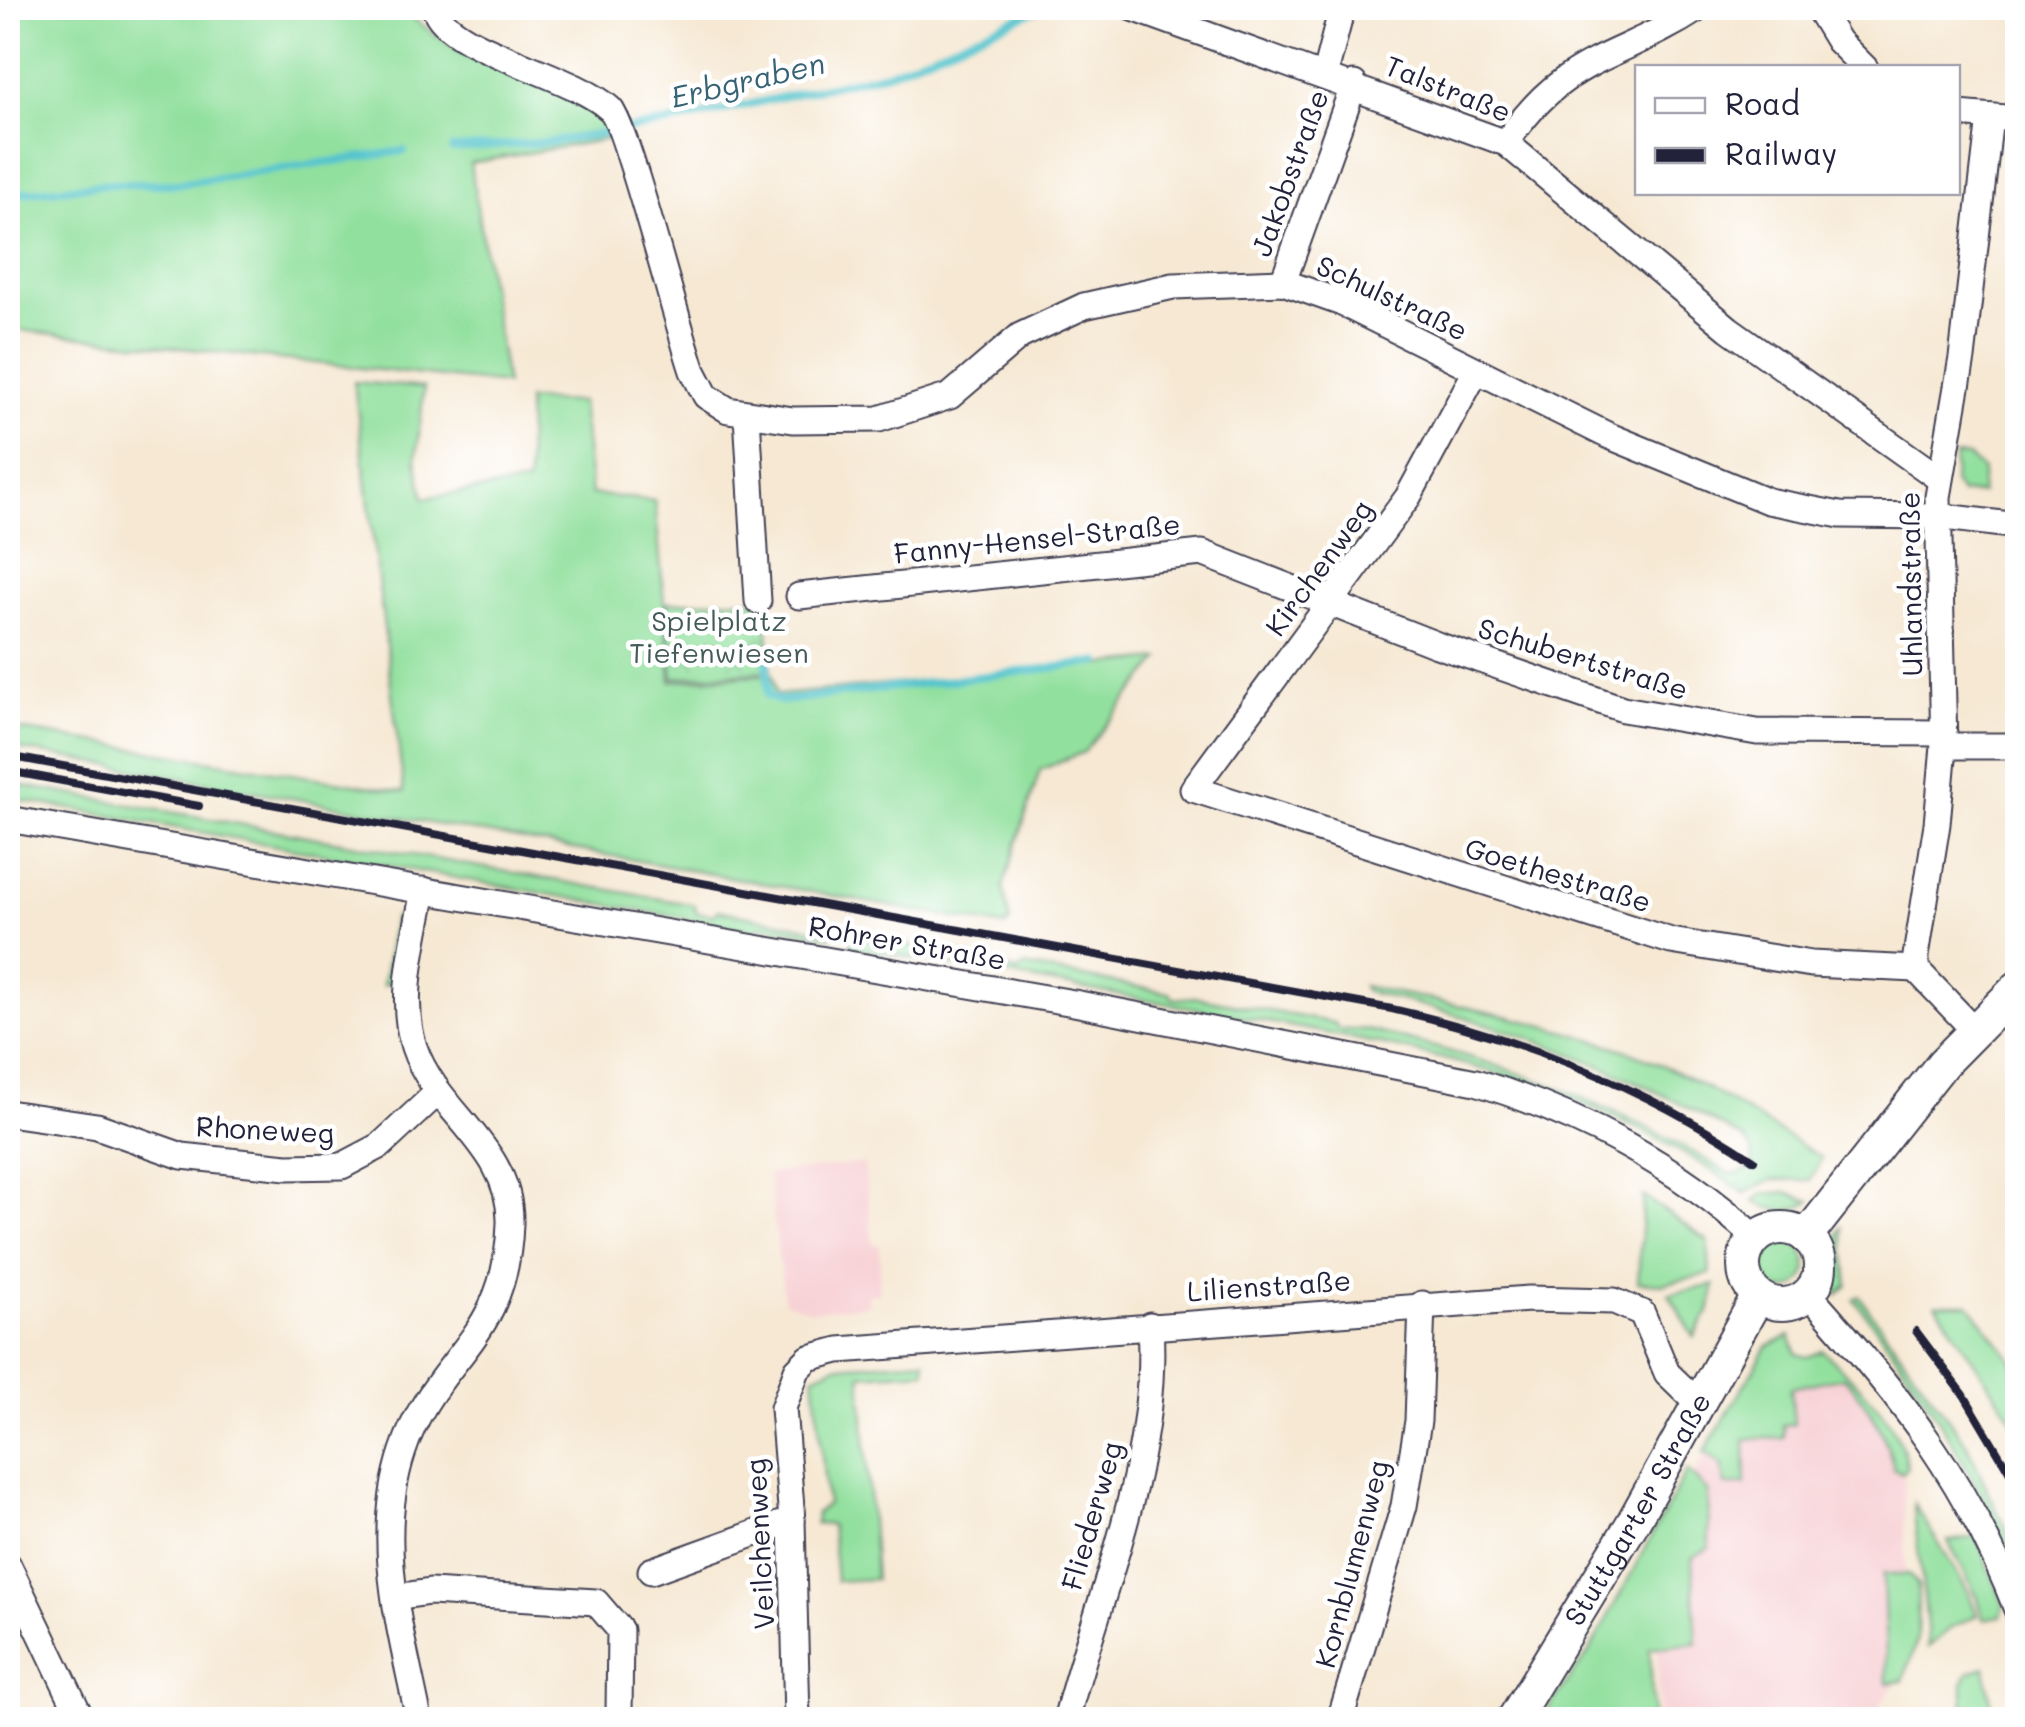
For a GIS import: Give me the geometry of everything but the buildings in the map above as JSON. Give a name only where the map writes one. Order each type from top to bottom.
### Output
[{"type":"main road","points":[[1806,1236],[1974,1030],[2018,987]]},
{"type":"main road","points":[[1781,1228],[1806,1236],[1819,1257],[1820,1268],[1809,1294],[1784,1304],[1758,1296],[1744,1274],[1748,1248],[1756,1238],[1781,1228]]},
{"type":"main road","name":"Stuttgarter Straße","points":[[1512,1720],[1632,1524],[1758,1296]]},
{"type":"street","name":"Schulstraße","points":[[435,8],[443,25],[465,41],[562,78],[622,129],[693,371],[716,404],[747,415],[849,422],[903,414],[950,396],[1020,336],[1084,306],[1184,285],[1283,282],[1342,304],[1645,452],[1768,500],[1840,515],[1937,516],[2018,526]]},
{"type":"street","name":"Talstraße","points":[[1133,8],[1354,84],[1506,143],[1770,360],[1940,480]]},
{"type":"street","name":"Jakobstraße","points":[[1325,74],[1342,8]]},
{"type":"street","points":[[1506,143],[1532,105],[1558,81],[1699,8]]},
{"type":"street","points":[[1818,8],[1838,41],[1862,65]]},
{"type":"street","name":"Jakobstraße","points":[[1283,282],[1354,84]]},
{"type":"street","points":[[1960,114],[2018,118]]},
{"type":"street","name":"Uhlandstraße","points":[[1916,969],[1944,740],[1937,516],[1940,480],[1962,358],[1990,117]]},
{"type":"street","name":"Kirchenweg","points":[[1193,789],[1422,476],[1476,371]]},
{"type":"street","points":[[747,415],[758,601]]},
{"type":"street","name":"Fanny-Hensel-Straße","points":[[799,596],[1188,553],[1216,557],[1332,602]]},
{"type":"street","name":"Schubertstraße","points":[[1332,602],[1474,658],[1653,716],[1757,732],[2018,746]]},
{"type":"street","name":"Goethestraße","points":[[1193,789],[1670,941],[1773,960],[1916,969]]},
{"type":"street","name":"Rohrer Straße","points":[[8,818],[1074,1003],[1476,1082],[1533,1100],[1616,1137],[1669,1168],[1756,1238]]},
{"type":"street","points":[[419,1720],[395,1597],[388,1528],[403,1450],[436,1389],[493,1310],[504,1282],[510,1224],[495,1163],[438,1092],[414,1048],[408,1018],[409,978],[424,890]]},
{"type":"street","points":[[1916,969],[1974,1030]]},
{"type":"street","name":"Rhoneweg","points":[[8,1113],[102,1128],[182,1156],[287,1167],[342,1166],[380,1146],[438,1092]]},
{"type":"street","points":[[1809,1294],[1938,1450],[1979,1520],[2018,1612]]},
{"type":"street","name":"Lilienstraße","points":[[797,1370],[810,1358],[839,1350],[1422,1304],[1566,1298],[1630,1306],[1642,1313],[1668,1372],[1698,1403]]},
{"type":"street","name":"Kornblumenweg","points":[[1340,1720],[1404,1506],[1418,1421],[1422,1304]]},
{"type":"street","name":"Fliederweg","points":[[1066,1720],[1089,1630],[1136,1487],[1146,1430],[1150,1325]]},
{"type":"street","name":"Veilchenweg","points":[[797,1370],[783,1408],[792,1520],[797,1720]]},
{"type":"street","points":[[651,1571],[792,1520]]},
{"type":"street","points":[[8,1565],[82,1720]]},
{"type":"street","points":[[395,1597],[430,1592],[596,1602],[620,1630],[619,1713]]},
{"type":"shaded area","points":[[864,1163],[873,1243],[880,1246],[879,1293],[868,1294],[869,1305],[811,1311],[784,1301],[768,1174]]},
{"type":"shaded area","points":[[1794,1353],[1802,1358],[1824,1353],[1890,1428],[1904,1469],[1907,1668],[1870,1719],[1659,1719],[1656,1541],[1759,1361]]},
{"type":"green space","points":[[8,8],[398,8],[465,55],[530,73],[594,105],[614,138],[470,163],[506,384],[8,329]]},
{"type":"green space","points":[[354,382],[424,388],[416,460],[424,498],[528,483],[527,400],[581,402],[591,494],[655,501],[671,681],[772,674],[776,695],[1160,659],[1084,752],[1040,770],[1003,887],[1010,922],[1005,927],[8,747],[8,728],[404,792]]},
{"type":"green space","points":[[1955,456],[1968,457],[1983,470],[1981,493],[1961,494],[1954,483]]},
{"type":"green space","name":"Spielplatz Tiefenwiesen","points":[[746,599],[766,604],[771,671],[673,678],[667,603]]},
{"type":"green space","points":[[8,783],[695,905],[696,912],[713,915],[718,910],[830,932],[832,937],[760,926],[755,931],[8,798]]},
{"type":"green space","points":[[394,917],[403,919],[405,933],[394,982],[383,985]]},
{"type":"green space","points":[[853,936],[998,962],[1002,968],[1018,971],[1025,966],[1170,993],[1174,999],[1194,997],[1335,1023],[1338,1029],[1367,1030],[1415,1042],[1509,1070],[1598,1104],[1728,1173],[1738,1174],[1752,1168],[1753,1152],[1745,1140],[1608,1069],[1514,1033],[1366,992],[1363,986],[1500,1015],[1600,1042],[1658,1063],[1822,1158],[1810,1180],[1772,1180],[1745,1193],[1686,1154],[1626,1122],[1501,1075],[1371,1042],[849,947]]},
{"type":"green space","points":[[1785,1192],[1810,1201],[1782,1211],[1754,1200],[1764,1194]]},
{"type":"green space","points":[[1643,1196],[1708,1241],[1710,1274],[1662,1284],[1638,1282]]},
{"type":"green space","points":[[1842,1227],[1848,1285],[1838,1295],[1831,1261]]},
{"type":"green space","points":[[1782,1240],[1799,1248],[1807,1265],[1799,1282],[1782,1290],[1765,1282],[1757,1265],[1765,1248]]},
{"type":"green space","points":[[1715,1285],[1709,1312],[1694,1337],[1669,1294]]},
{"type":"green space","points":[[1859,1296],[1966,1443],[2017,1554],[2017,1572],[1964,1464],[1902,1364],[1854,1299]]},
{"type":"green space","points":[[1936,1304],[1969,1304],[2013,1361],[2017,1426]]},
{"type":"green space","points":[[1790,1336],[1797,1354],[1807,1357],[1823,1351],[1875,1403],[1903,1449],[1907,1467],[1903,1473],[1894,1469],[1875,1420],[1844,1377],[1791,1388],[1794,1424],[1783,1425],[1784,1438],[1745,1439],[1746,1484],[1725,1486],[1722,1464],[1704,1452],[1767,1347]]},
{"type":"green space","points":[[925,1360],[926,1371],[861,1375],[875,1579],[836,1581],[831,1525],[815,1524],[816,1513],[827,1504],[814,1376],[835,1366]]},
{"type":"green space","points":[[1687,1470],[1708,1492],[1709,1548],[1692,1558],[1697,1643],[1650,1648],[1653,1719],[1541,1719],[1589,1652]]},
{"type":"green space","points":[[1914,1504],[1968,1591],[1977,1615],[1952,1627],[1928,1647],[1926,1610]]},
{"type":"green space","points":[[1977,1537],[2004,1605],[2001,1616],[1983,1619],[1978,1598],[1948,1541]]},
{"type":"green space","points":[[1883,1574],[1908,1574],[1918,1585],[1917,1640],[1903,1681],[1887,1683]]},
{"type":"green space","points":[[1985,1667],[1994,1719],[1964,1719],[1963,1683],[1969,1672]]},
{"type":"waterway","name":"Erbgraben","points":[[452,149],[550,142],[668,123],[887,73],[1041,8]]},
{"type":"waterway","name":"Erbgraben","points":[[8,194],[107,184],[177,184],[404,151]]},
{"type":"waterway","points":[[767,661],[768,696],[781,701],[1099,662]]},
{"type":"railway","points":[[8,756],[1392,1009],[1488,1035],[1580,1068],[1668,1109],[1754,1160]]},
{"type":"railway","points":[[8,771],[199,806]]},
{"type":"railway","points":[[1916,1331],[1964,1395],[2018,1486]]}]
